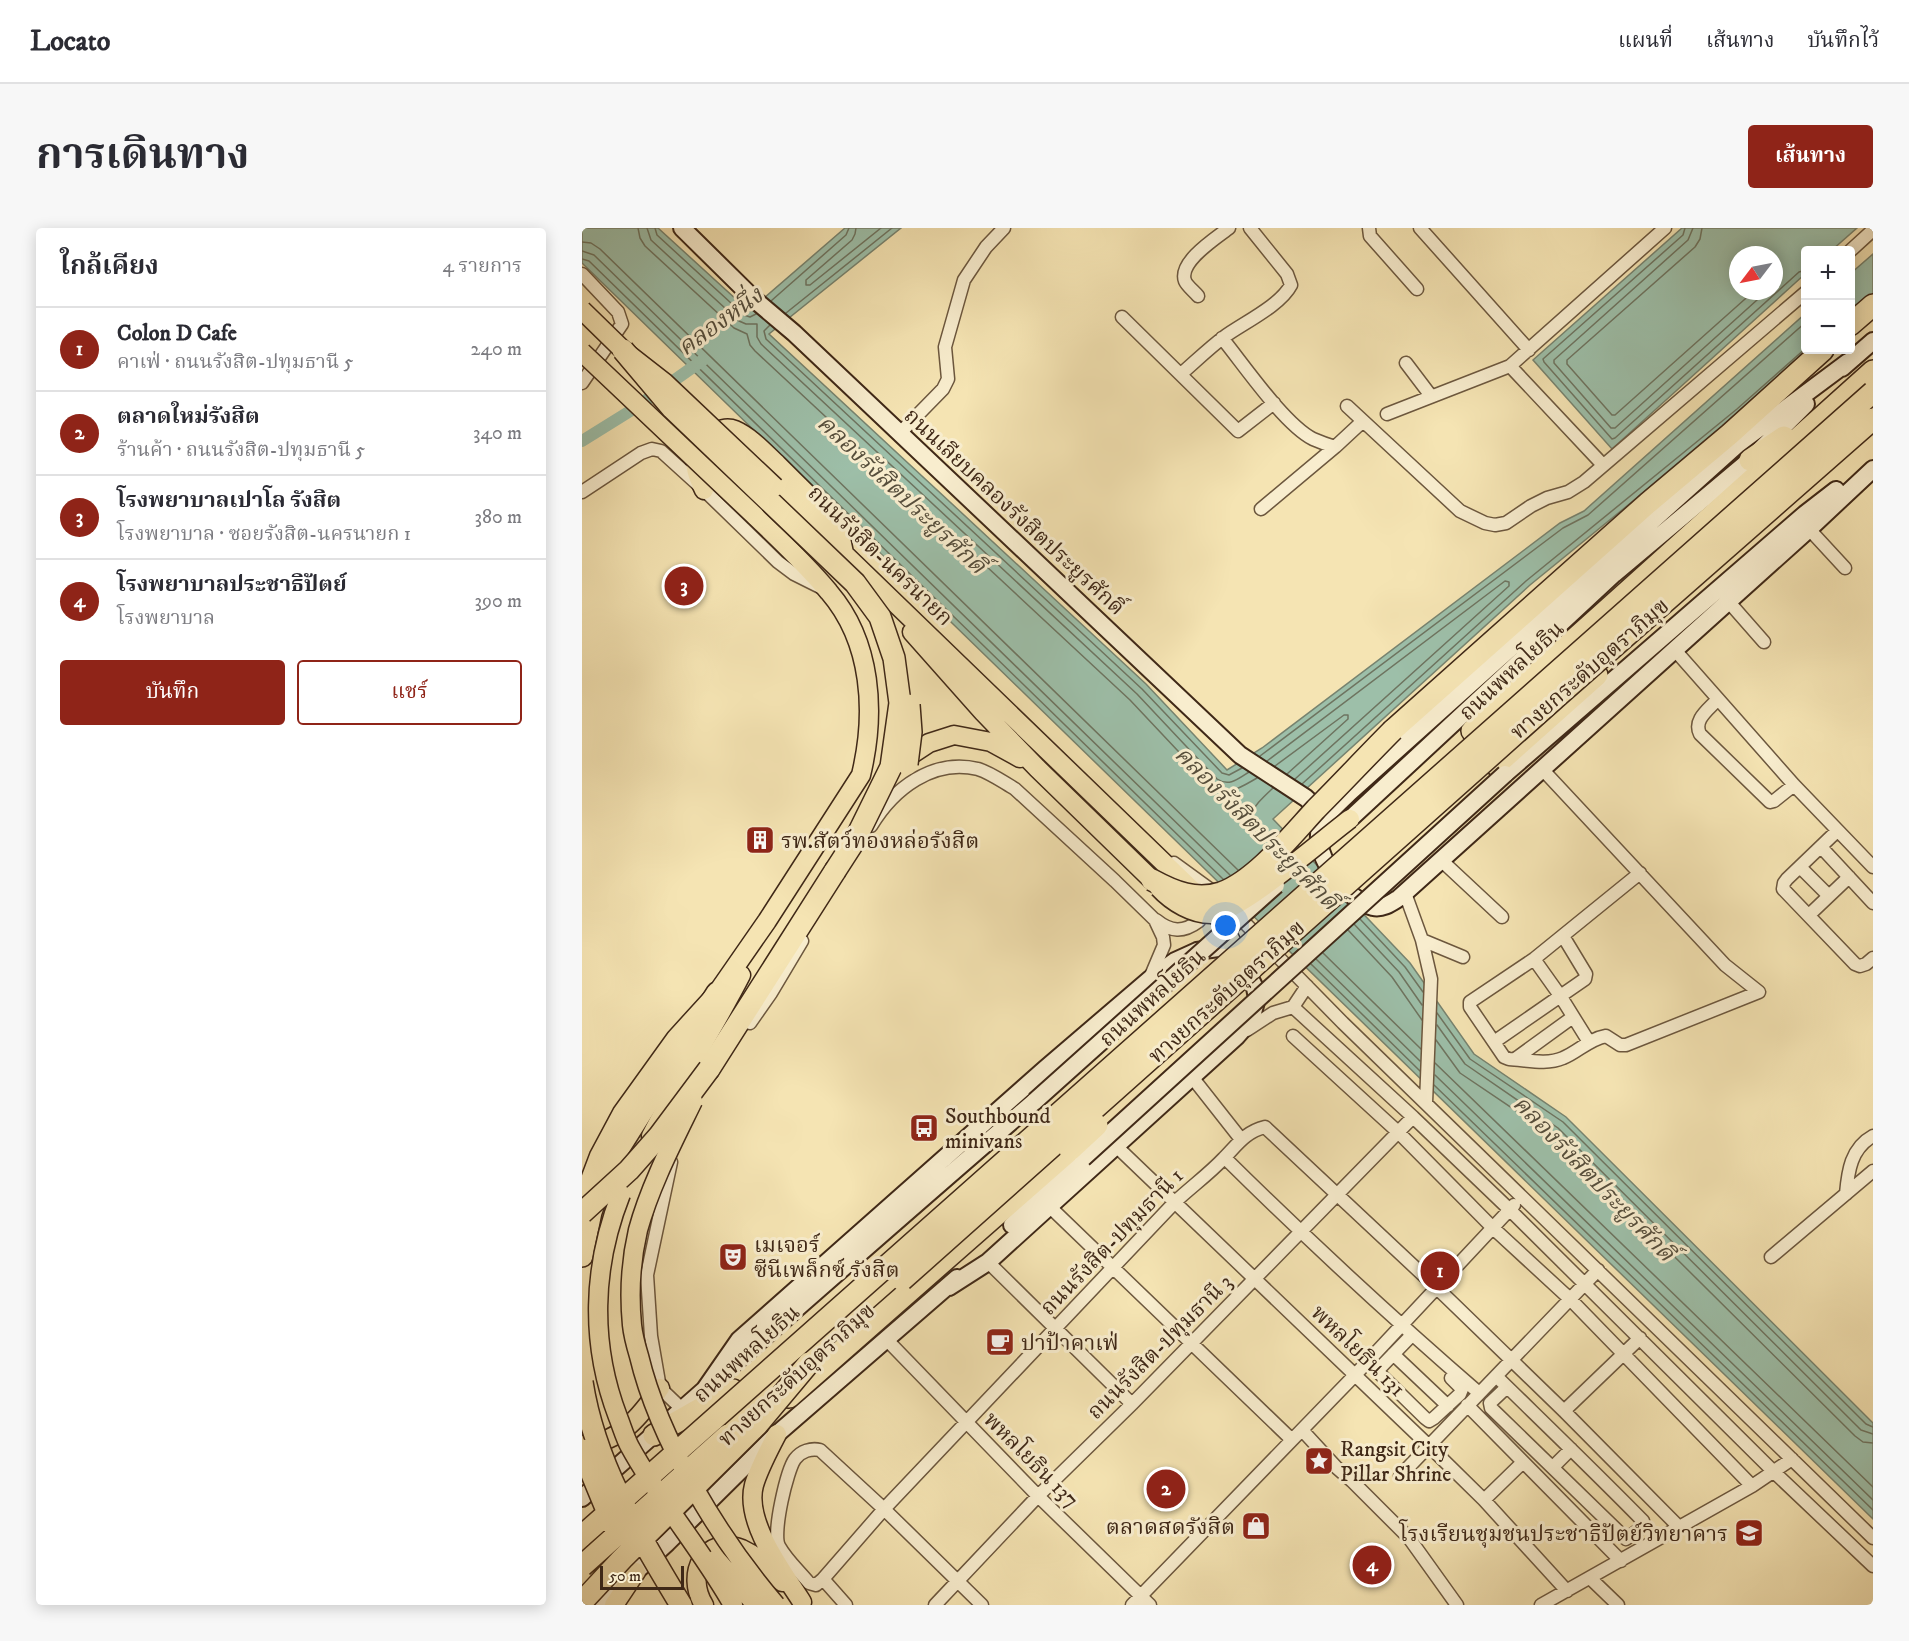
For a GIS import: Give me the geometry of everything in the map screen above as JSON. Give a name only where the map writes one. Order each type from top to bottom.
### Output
[{"type":"highway","points":[[1855,321],[1873,305]]},
{"type":"highway","points":[[623,350],[649,383],[694,431],[855,583],[880,617],[909,706],[910,732],[907,764]]},
{"type":"highway","points":[[1152,880],[1176,893],[1204,896],[1221,893],[1250,877],[1393,730],[1639,510],[1730,435],[1819,354]]},
{"type":"highway","name":"ถนนพหลโยธิน","points":[[582,1526],[1039,1109],[1268,918],[1467,723],[1873,371]]},
{"type":"highway","name":"ทางยกระดับอุตราภิมุข","points":[[582,1536],[1873,392]]},
{"type":"highway","points":[[1750,460],[1846,396]]},
{"type":"highway","name":"ทางยกระดับอุตราภิมุข","points":[[582,1566],[1551,702],[1873,419]]},
{"type":"highway","points":[[582,1578],[1076,1154],[1303,937],[1500,770],[1873,429]]},
{"type":"highway","points":[[585,1209],[637,1162],[709,1069],[855,840],[891,766],[900,703],[895,664]]},
{"type":"highway","points":[[582,1256],[585,1209],[607,1167],[717,993]]},
{"type":"highway","points":[[582,1602],[757,1425],[809,1363]]},
{"type":"highway","points":[[582,1382],[593,1431],[604,1465],[633,1525],[681,1605]]},
{"type":"highway","points":[[654,1435],[733,1390]]},
{"type":"highway","points":[[582,1450],[613,1524],[613,1537],[608,1551],[582,1588]]},
{"type":"main road","name":"ถนนเลียบคลองรังสิตประยูรศักดิ์","points":[[682,228],[755,300],[794,333],[1240,755],[1306,798],[1326,817]]},
{"type":"main road","name":"ถนนรังสิต-นครนายก","points":[[582,310],[623,350],[664,382],[775,487],[1192,890],[1219,918],[1243,964]]},
{"type":"main road","name":"ถนนพหลโยธิน","points":[[582,1498],[972,1155],[1039,1109],[1350,819],[1467,723],[1614,574],[1750,460],[1873,340]]},
{"type":"main road","points":[[582,352],[755,516],[831,593],[848,621],[863,655],[868,691],[869,725],[861,775],[767,921],[717,993]]},
{"type":"main road","points":[[1848,362],[1738,444],[1349,793],[1326,817],[1320,828],[1318,838],[1327,867],[1353,896],[1374,907],[1389,904],[1442,861],[1873,469]]},
{"type":"main road","points":[[704,490],[694,462],[701,444],[716,432],[725,429],[734,430],[757,445],[831,517],[839,529],[844,553]]},
{"type":"main road","points":[[1500,770],[1805,514],[1873,462]]},
{"type":"main road","points":[[859,568],[937,661],[1037,768],[1165,894],[1187,908],[1199,913],[1212,914],[1224,911],[1251,895],[1350,819]]},
{"type":"main road","points":[[840,808],[872,780],[929,743],[954,735],[991,742],[1037,768]]},
{"type":"main road","points":[[733,1605],[630,1446],[609,1393],[598,1342],[598,1297],[612,1217],[621,1194],[666,1108],[717,1022],[767,921]]},
{"type":"main road","points":[[705,1389],[739,1340],[1150,979],[1185,955],[1209,949],[1218,948],[1227,951],[1243,964],[1255,988],[1257,998],[1251,1020],[1237,1036],[988,1262],[949,1287]]},
{"type":"main road","points":[[709,1069],[664,1161],[638,1230],[630,1282],[632,1327],[643,1373],[658,1417],[681,1463],[734,1550],[776,1605]]},
{"type":"main road","points":[[599,1605],[636,1572],[777,1434],[949,1287],[1076,1154]]},
{"type":"main road","points":[[861,1234],[972,1155]]},
{"type":"main road","points":[[582,1442],[599,1443],[635,1422],[660,1389]]},
{"type":"main road","points":[[777,1434],[754,1486],[754,1515],[767,1545],[803,1604]]},
{"type":"main road","points":[[657,1489],[756,1605]]},
{"type":"main road","points":[[704,1605],[698,1596],[695,1583],[697,1570],[704,1555],[717,1547],[742,1549],[757,1558],[803,1604]]},
{"type":"main road","points":[[614,1605],[636,1572]]},
{"type":"main road","points":[[769,1605],[781,1600],[803,1604]]},
{"type":"street","points":[[900,433],[943,389],[948,379],[945,347],[964,280],[986,247],[1004,228]]},
{"type":"street","points":[[1198,296],[1185,281],[1184,272],[1189,260],[1229,228]]},
{"type":"street","points":[[1181,374],[1222,338],[1277,301],[1291,285],[1287,274],[1250,228]]},
{"type":"street","points":[[1369,228],[1370,236],[1417,289]]},
{"type":"street","points":[[1420,228],[1529,350]]},
{"type":"street","points":[[1387,414],[1510,366],[1665,228]]},
{"type":"street","points":[[1855,246],[1873,230]]},
{"type":"street","points":[[582,274],[618,312],[622,324],[582,383]]},
{"type":"street","points":[[1347,406],[1460,511],[1485,523],[1495,525],[1506,523],[1531,506],[1577,487],[1801,296]]},
{"type":"street","points":[[1122,317],[1238,431],[1274,403]]},
{"type":"street","points":[[1222,338],[1298,429],[1313,439],[1335,447]]},
{"type":"street","points":[[1406,363],[1431,396]]},
{"type":"street","points":[[1510,366],[1603,465]]},
{"type":"street","points":[[1261,508],[1363,421]]},
{"type":"street","points":[[582,492],[635,456],[652,449],[661,451],[778,562],[794,574],[831,593]]},
{"type":"street","points":[[1809,529],[1845,568]]},
{"type":"street","points":[[1728,601],[1764,642]]},
{"type":"street","points":[[1674,649],[1794,785],[1873,867]]},
{"type":"street","points":[[1717,700],[1699,720],[1697,727],[1700,734],[1770,802],[1794,785]]},
{"type":"street","points":[[683,1410],[660,1389],[651,1336],[646,1275],[675,1146],[705,1092],[771,993],[875,819],[893,797],[920,776],[946,767],[961,766],[980,770],[1015,789],[1167,929],[1179,931],[1199,921],[1202,911],[1200,902],[1192,890]]},
{"type":"street","points":[[1543,770],[1640,873],[1725,965],[1759,992],[1626,1045],[1620,1045],[1606,1036],[1588,1042],[1574,1053],[1554,1061],[1515,1059],[1504,1056],[1470,1007],[1470,1002],[1534,959],[1640,873]]},
{"type":"street","points":[[1838,831],[1784,883],[1783,889],[1855,964],[1860,966],[1873,958]]},
{"type":"street","points":[[1140,841],[1213,890],[1426,1103],[1873,1538]]},
{"type":"street","points":[[1821,847],[1873,903]]},
{"type":"street","points":[[1442,861],[1502,917]]},
{"type":"street","points":[[1800,867],[1828,895]]},
{"type":"street","points":[[1809,915],[1849,877]]},
{"type":"street","points":[[1405,892],[1422,940],[1431,979],[1426,1103]]},
{"type":"street","points":[[1150,979],[1164,945],[1155,920]]},
{"type":"street","points":[[1494,1042],[1561,997],[1586,977],[1563,936]]},
{"type":"street","points":[[1422,940],[1463,957]]},
{"type":"street","points":[[1534,959],[1561,997],[1588,1042]]},
{"type":"street","points":[[1237,1036],[1273,1013],[1293,1007],[1307,986]]},
{"type":"street","points":[[1293,1007],[1413,1117],[1774,1472],[1873,1566]]},
{"type":"street","points":[[1515,1059],[1573,1017]]},
{"type":"street","points":[[1293,1036],[1398,1132],[1493,1228],[1570,1299],[1752,1486]]},
{"type":"street","points":[[1192,1077],[1240,1138]]},
{"type":"street","name":"ถนนรังสิต-ปทุมธานี 3","points":[[935,1605],[1038,1496],[1132,1404],[1413,1117]]},
{"type":"street","name":"ถนนรังสิต-ปทุมธานี 1","points":[[823,1579],[884,1509],[965,1423],[1175,1202],[1225,1158],[1240,1138],[1264,1127],[1337,1195]]},
{"type":"street","points":[[1846,1194],[1848,1169],[1863,1142],[1873,1136]]},
{"type":"street","name":"พหลโยธิน 131","points":[[1116,1146],[1484,1500],[1567,1591]]},
{"type":"street","points":[[1225,1158],[1400,1328],[1479,1393]]},
{"type":"street","points":[[1771,1257],[1873,1171]]},
{"type":"street","points":[[1337,1195],[1564,1411],[1680,1528]]},
{"type":"street","points":[[1141,1602],[1291,1439],[1400,1328],[1522,1196]]},
{"type":"street","points":[[1049,1206],[1291,1439]]},
{"type":"street","points":[[988,1262],[1132,1404]]},
{"type":"street","points":[[1400,1476],[1598,1270]]},
{"type":"street","points":[[1400,1328],[1408,1339],[1460,1386],[1461,1392],[1429,1421],[1377,1371],[1408,1339]]},
{"type":"street","points":[[1564,1411],[1640,1338]]},
{"type":"street","name":"พหลโยธิน 137","points":[[887,1340],[1141,1602]]},
{"type":"street","points":[[1393,1354],[1448,1406]]},
{"type":"street","points":[[1496,1376],[1508,1387],[1571,1449],[1643,1521],[1644,1526],[1626,1539],[1491,1408],[1490,1403],[1508,1387]]},
{"type":"street","points":[[1467,1405],[1621,1561]]},
{"type":"street","points":[[1302,1430],[1337,1468],[1352,1480],[1409,1538],[1457,1605]]},
{"type":"street","points":[[846,1605],[823,1579],[816,1585],[808,1582],[778,1545],[776,1536],[777,1522],[794,1460],[803,1452],[813,1449],[820,1450],[884,1509],[982,1605]]},
{"type":"street","points":[[1553,1467],[1571,1449]]},
{"type":"street","points":[[1541,1605],[1680,1528],[1752,1486],[1792,1459]]},
{"type":"street","points":[[1484,1500],[1523,1462]]},
{"type":"street","points":[[1590,1578],[1618,1605]]},
{"type":"water","name":"คลองรังสิตประยูรศักดิ์","points":[[582,228],[658,228],[749,311],[845,228],[901,228],[769,334],[1146,684],[1227,770],[1262,748],[1560,523],[1584,511],[1801,318],[1801,354],[1808,354],[1741,413],[1530,585],[1273,819],[1410,963],[1474,1054],[1566,1117],[1873,1423],[1873,1519],[582,263]]},
{"type":"water","points":[[1682,228],[1857,228],[1837,246],[1801,246],[1801,278],[1783,294],[1783,246],[1729,246],[1729,300],[1776,300],[1612,449],[1533,360]]},
{"type":"water","points":[[1873,254],[1873,297],[1855,312],[1855,300],[1855,270]]},
{"type":"waterway","name":"คลองหนึ่ง","points":[[582,441],[635,408],[703,360]]},
{"type":"place","name":"โรงพยาบาลเปาโล รังสิต","points":[[684,586]]},
{"type":"place","name":"รพ.สัตว์ทองหล่อรังสิต","points":[[760,840]]},
{"type":"place","name":"Southbound minivans","points":[[924,1128]]},
{"type":"place","name":"เมเจอร์ ซีนีเพล็กซ์ รังสิต","points":[[733,1257]]},
{"type":"place","name":"Colon D Cafe","points":[[1440,1271]]},
{"type":"place","name":"ปาป้าคาเฟ่","points":[[1000,1342]]},
{"type":"place","name":"Rangsit City Pillar Shrine","points":[[1319,1461]]},
{"type":"place","name":"ตลาดใหม่รังสิต","points":[[1166,1489]]},
{"type":"place","name":"ตลาดสดรังสิต","points":[[1256,1526]]},
{"type":"place","name":"โรงเรียนชุมชนประชาธิปัตย์วิทยาคาร","points":[[1749,1533]]},
{"type":"place","name":"โรงพยาบาลประชาธิปัตย์","points":[[1372,1565]]}]
